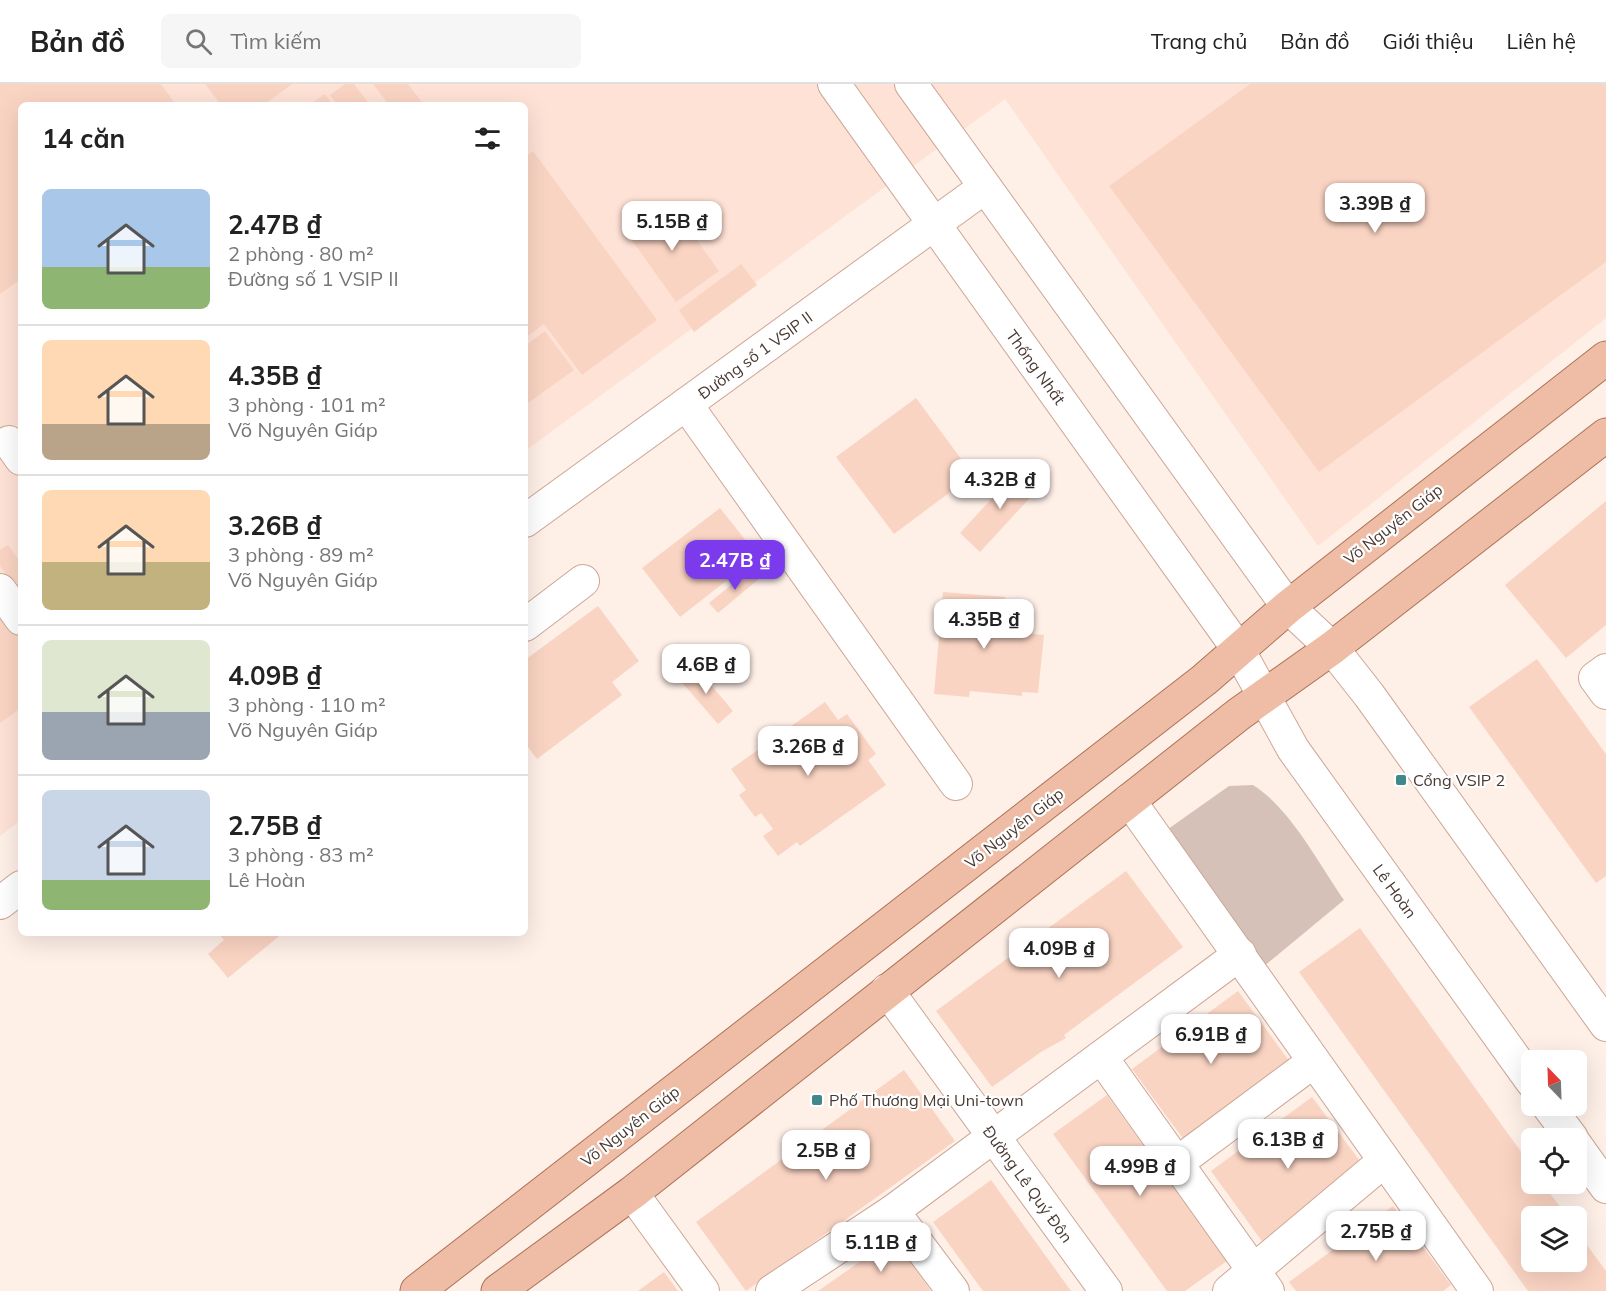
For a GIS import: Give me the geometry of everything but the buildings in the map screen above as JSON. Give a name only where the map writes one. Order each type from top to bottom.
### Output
[{"type":"main road","name":"Võ Nguyên Giáp","points":[[417,1291],[1204,680],[1288,607],[1606,358]]},
{"type":"main road","points":[[498,1291],[632,1193],[1129,800],[1264,696],[1332,648],[1606,435]]},
{"type":"street","name":"Thống Nhất","points":[[834,84],[1238,649],[1264,696]]},
{"type":"street","points":[[911,84],[1288,607],[1332,648],[1369,695],[1606,1026]]},
{"type":"street","name":"Đường số 1 VSIP II","points":[[528,519],[985,188]]},
{"type":"street","points":[[686,404],[956,784]]},
{"type":"street","points":[[528,623],[583,580]]},
{"type":"street","points":[[0,590],[18,615]]},
{"type":"street","points":[[1606,670],[1595,678],[1606,693]]},
{"type":"street","name":"Lê Hoàn","points":[[1264,696],[1293,749],[1521,1067]]},
{"type":"street","points":[[1129,800],[1240,954],[1384,1161],[1467,1287]]},
{"type":"street","points":[[0,903],[18,889]]},
{"type":"street","points":[[772,1291],[893,1210],[1240,954]]},
{"type":"street","name":"Đường Lê Quý Đôn","points":[[887,990],[1106,1291]]},
{"type":"street","points":[[1102,1058],[1261,1281]]},
{"type":"street","points":[[1177,1163],[1313,1062]]},
{"type":"street","points":[[1587,1160],[1606,1187]]},
{"type":"street","points":[[1229,1291],[1261,1281],[1384,1161]]},
{"type":"street","points":[[632,1193],[703,1291]]},
{"type":"street","points":[[893,1210],[953,1291]]},
{"type":"shaded area","points":[[0,84],[1606,84],[1606,318],[1318,546],[1005,99],[528,449],[528,102],[18,102],[18,822],[0,836]]},
{"type":"shaded area","points":[[1253,785],[1267,795],[1291,822],[1344,900],[1263,967],[1161,834],[1229,786]]},
{"type":"place","name":"Cổng VSIP 2","points":[[1401,780]]},
{"type":"place","name":"Phố Thương Mại Uni-town","points":[[817,1100]]}]
